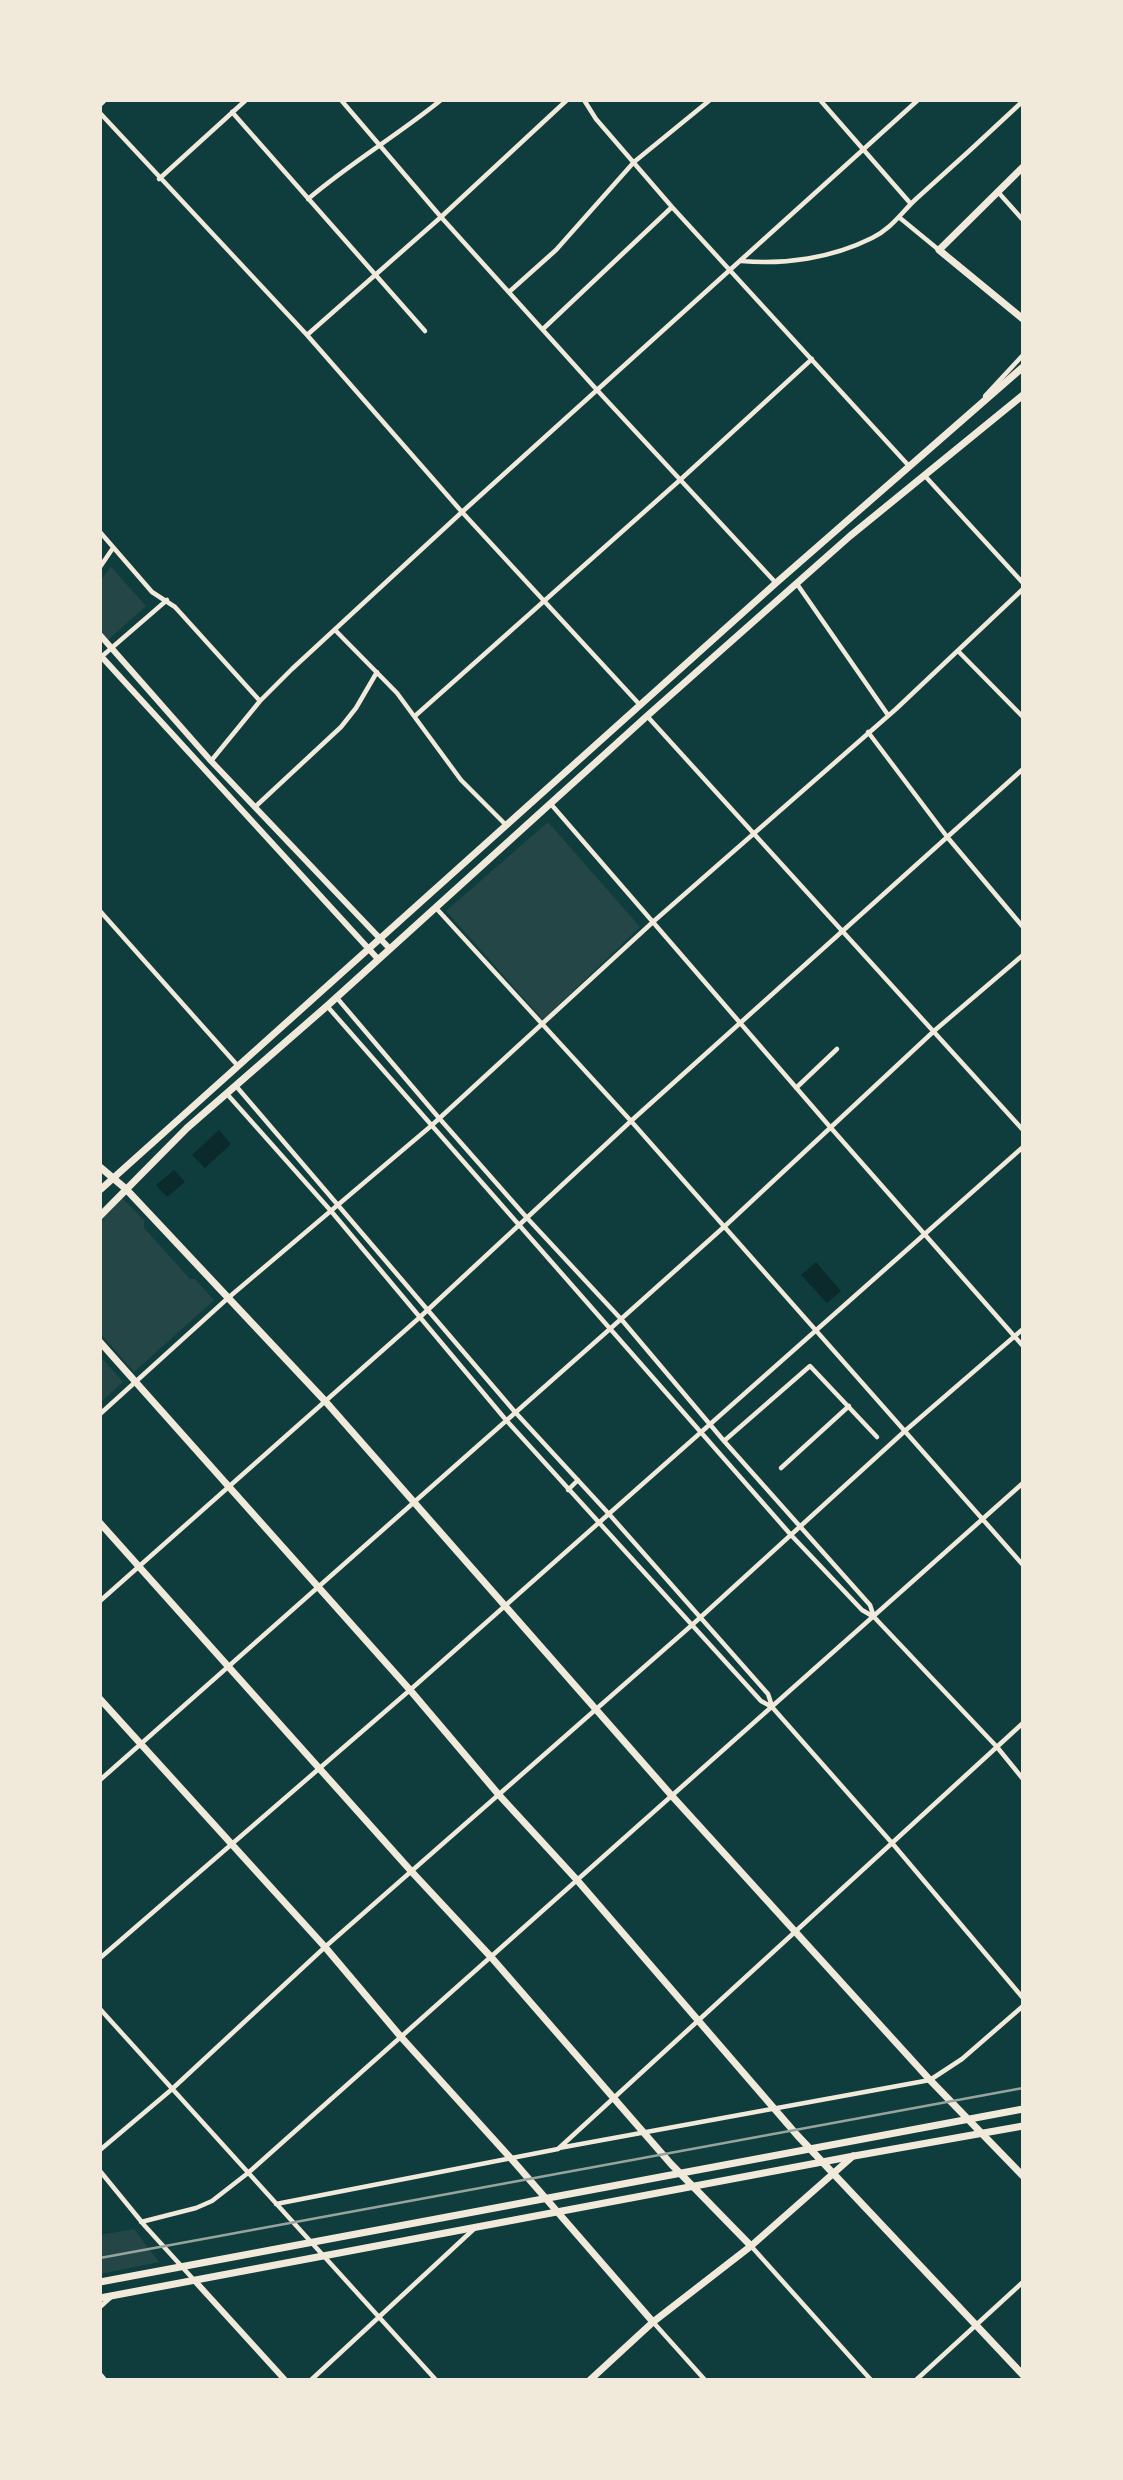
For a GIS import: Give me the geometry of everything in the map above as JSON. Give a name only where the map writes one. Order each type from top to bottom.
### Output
[{"type":"main road","points":[[1023,167],[939,250],[1023,319]]},
{"type":"main road","points":[[100,1190],[776,583],[1023,367]]},
{"type":"main road","points":[[100,1216],[179,1136],[647,716],[876,513],[1023,395]]},
{"type":"main road","points":[[100,1167],[126,1189],[326,1402],[672,1796],[958,2111],[1023,2176]]},
{"type":"main road","points":[[100,1342],[577,1880],[797,2135],[1023,2375]]},
{"type":"main road","points":[[100,1523],[491,1957],[671,2164],[751,2246]]},
{"type":"main road","points":[[100,1699],[325,1947],[653,2322]]},
{"type":"main road","points":[[100,2282],[1023,2109]]},
{"type":"main road","points":[[100,2298],[1023,2126]]},
{"type":"main road","points":[[590,2380],[653,2322],[751,2246],[854,2156]]},
{"type":"street","points":[[100,104],[104,100]]},
{"type":"street","points":[[159,179],[246,100]]},
{"type":"street","points":[[341,100],[441,217],[776,583]]},
{"type":"street","points":[[308,199],[337,174],[441,100]]},
{"type":"street","points":[[307,335],[441,217],[567,100]]},
{"type":"street","points":[[584,100],[596,119],[672,207],[909,466]]},
{"type":"street","points":[[509,292],[556,250],[634,162],[710,100]]},
{"type":"street","points":[[820,100],[911,204]]},
{"type":"street","points":[[212,761],[260,701],[335,630],[918,100]]},
{"type":"street","points":[[740,261],[793,261],[848,249],[874,237],[900,218],[911,204],[1023,101]]},
{"type":"street","points":[[232,112],[425,331]]},
{"type":"street","points":[[100,113],[307,335],[463,512],[641,706]]},
{"type":"street","points":[[997,191],[1023,220]]},
{"type":"street","points":[[543,329],[672,207]]},
{"type":"street","points":[[900,218],[939,250]]},
{"type":"street","points":[[971,411],[1023,355]]},
{"type":"street","points":[[415,716],[680,481],[812,359]]},
{"type":"street","points":[[925,476],[1023,583]]},
{"type":"street","points":[[100,532],[152,592],[167,600],[260,701]]},
{"type":"street","points":[[100,567],[113,547]]},
{"type":"street","points":[[797,583],[888,715]]},
{"type":"street","points":[[100,1414],[228,1298],[431,1126],[654,921],[888,715],[1023,589]]},
{"type":"street","points":[[167,600],[100,657],[379,959]]},
{"type":"street","points":[[335,630],[377,671],[415,716],[461,780],[506,825]]},
{"type":"street","points":[[100,635],[212,761],[390,949]]},
{"type":"street","points":[[958,651],[1023,717]]},
{"type":"street","points":[[255,807],[341,727],[356,708],[377,671]]},
{"type":"street","points":[[647,716],[1023,1129]]},
{"type":"street","points":[[868,732],[948,838],[1023,927]]},
{"type":"street","points":[[100,1601],[326,1402],[528,1219],[631,1121],[1023,769]]},
{"type":"street","points":[[551,803],[741,1025],[1023,1346]]},
{"type":"street","points":[[436,908],[725,1226],[1023,1565]]},
{"type":"street","points":[[100,911],[239,1066]]},
{"type":"street","points":[[100,1780],[611,1328],[934,1031],[1023,955]]},
{"type":"street","points":[[336,997],[439,1118],[621,1319],[724,1441],[870,1605],[874,1618]]},
{"type":"street","points":[[327,1006],[791,1535],[862,1610],[874,1618],[1023,1779]]},
{"type":"street","points":[[796,1088],[837,1049]]},
{"type":"street","points":[[236,1086],[515,1412],[768,1694],[772,1707]]},
{"type":"street","points":[[227,1094],[331,1211],[506,1420],[761,1701],[772,1707],[1023,1998]]},
{"type":"street","points":[[264,1136],[273,1129]]},
{"type":"street","points":[[100,1958],[410,1690],[1023,1147]]},
{"type":"street","points":[[100,2150],[171,2090],[325,1947],[692,1625],[906,1430],[1023,1329]]},
{"type":"street","points":[[724,1441],[808,1367],[812,1367],[877,1437]]},
{"type":"street","points":[[781,1468],[849,1406]]},
{"type":"street","points":[[568,1490],[578,1480]]},
{"type":"street","points":[[143,2224],[212,2201],[248,2173],[1023,1483]]},
{"type":"street","points":[[558,2149],[1023,1723]]},
{"type":"street","points":[[276,2204],[558,2149],[932,2082],[1023,2006]]},
{"type":"street","points":[[100,2009],[436,2380]]},
{"type":"street","points":[[100,2171],[171,2256],[285,2380]]},
{"type":"street","points":[[311,2380],[475,2228]]},
{"type":"street","points":[[751,2246],[871,2380]]},
{"type":"street","points":[[916,2380],[1023,2282]]},
{"type":"street","points":[[100,2307],[112,2296]]},
{"type":"street","points":[[653,2322],[705,2380]]},
{"type":"street","points":[[100,2374],[105,2380]]},
{"type":"shaded area","points":[[111,567],[146,606],[106,642],[100,634],[100,581]]},
{"type":"shaded area","points":[[548,822],[640,927],[543,1020],[446,911]]},
{"type":"shaded area","points":[[219,1130],[231,1144],[205,1168],[192,1155]]},
{"type":"shaded area","points":[[174,1170],[185,1182],[167,1197],[156,1185]]},
{"type":"shaded area","points":[[122,1198],[144,1220],[144,1228],[190,1279],[195,1279],[214,1300],[134,1372],[100,1333],[100,1222]]},
{"type":"shaded area","points":[[816,1262],[841,1291],[827,1303],[801,1275]]},
{"type":"shaded area","points":[[100,1356],[123,1382],[100,1403]]},
{"type":"shaded area","points":[[134,2229],[159,2262],[100,2274],[100,2235]]},
{"type":"railway","points":[[100,2258],[1023,2088]]}]
